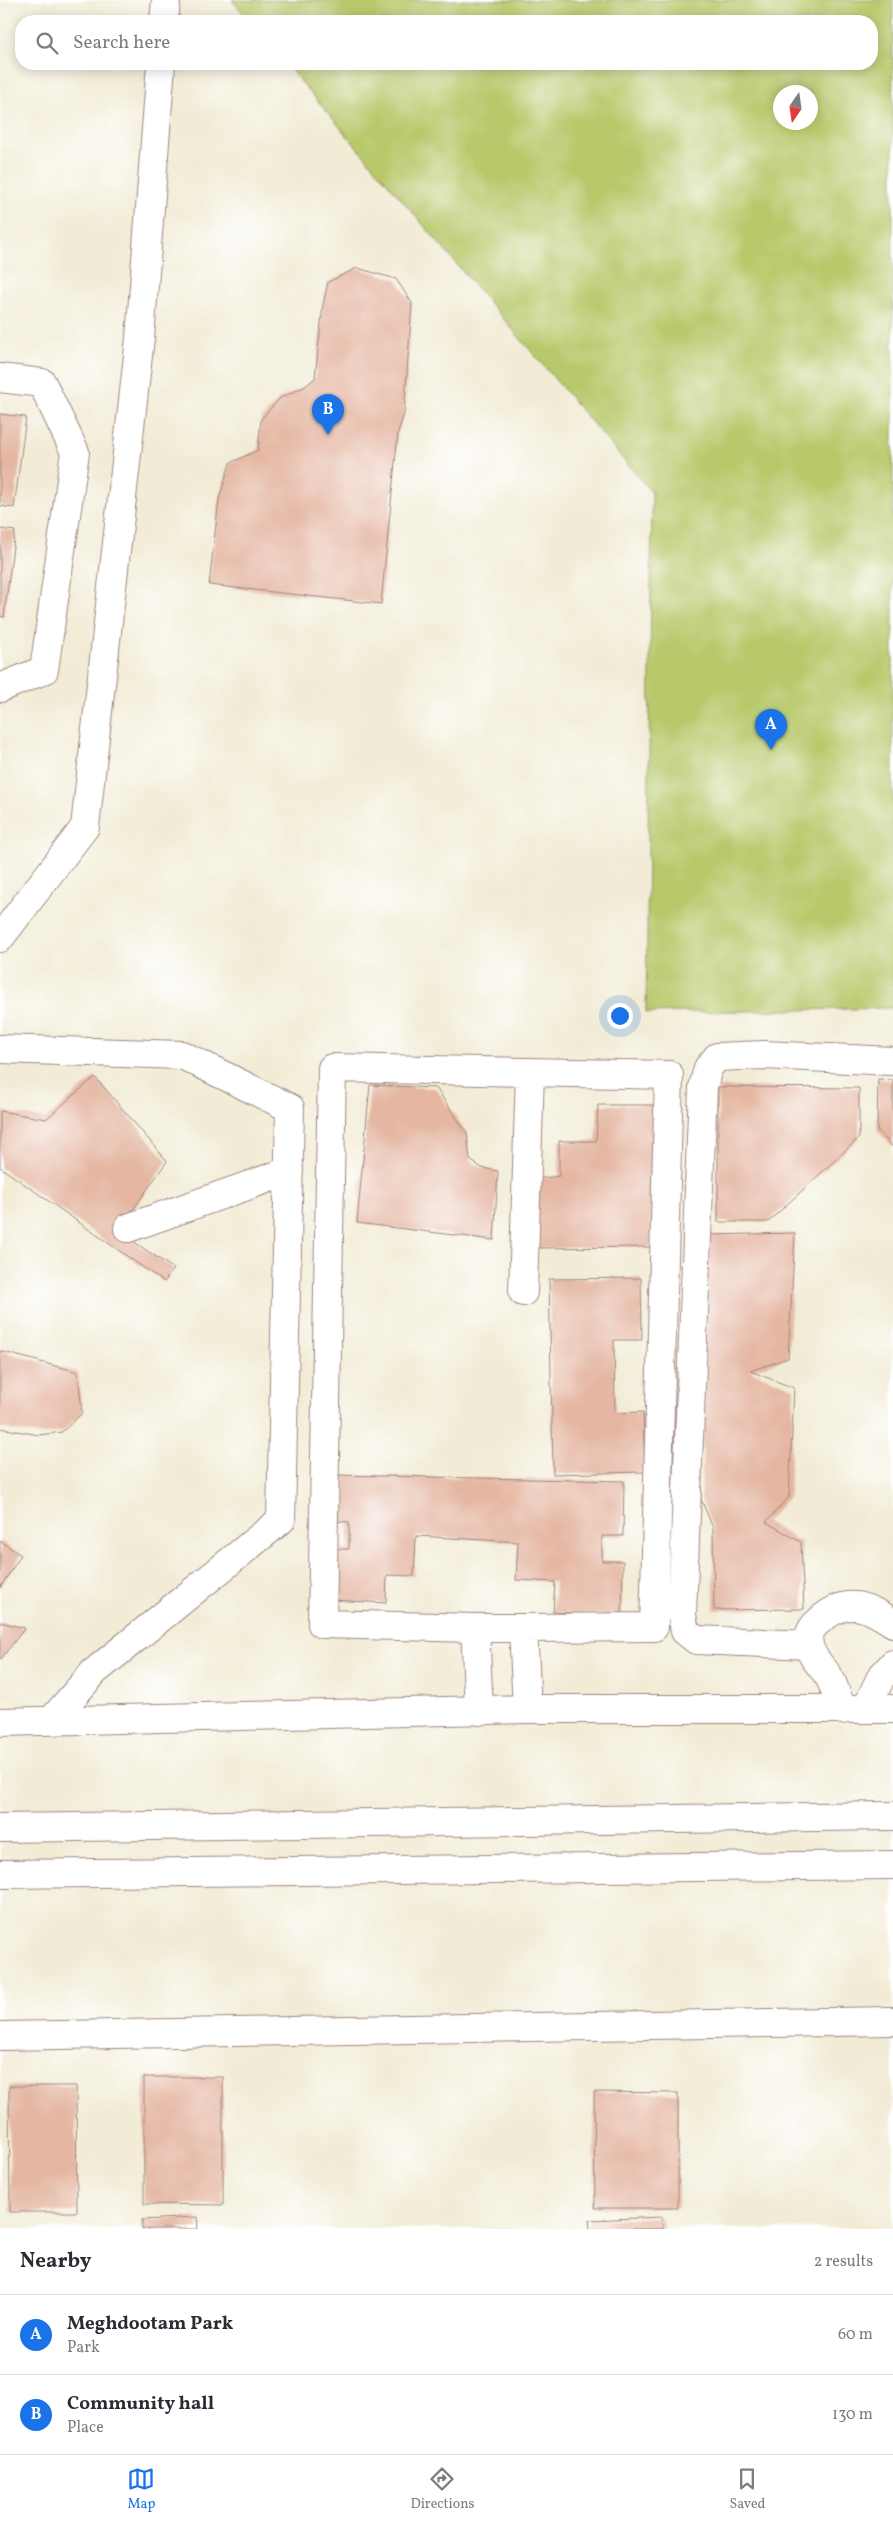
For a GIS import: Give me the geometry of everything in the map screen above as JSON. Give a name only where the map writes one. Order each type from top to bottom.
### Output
[{"type":"street","points":[[165,15],[166,0]]},
{"type":"street","points":[[0,938],[85,826],[140,338],[161,70]]},
{"type":"street","points":[[0,378],[42,382],[75,452],[44,670],[0,688]]},
{"type":"street","points":[[0,1049],[182,1055],[290,1108],[281,1520],[94,1672],[52,1720]]},
{"type":"street","points":[[808,1645],[696,1640],[685,1631],[682,1614],[703,1087],[708,1068],[717,1057],[764,1055],[893,1061]]},
{"type":"street","points":[[332,1068],[669,1075],[654,1627],[476,1628],[322,1624],[332,1068]]},
{"type":"street","points":[[522,1292],[530,1072]]},
{"type":"street","points":[[128,1228],[289,1171]]},
{"type":"street","points":[[867,1710],[829,1677],[818,1663],[808,1645],[812,1628],[830,1611],[850,1604],[874,1610],[893,1623]]},
{"type":"street","points":[[476,1628],[479,1710]]},
{"type":"street","points":[[523,1628],[527,1709]]},
{"type":"street","points":[[867,1710],[880,1676],[893,1664]]},
{"type":"street","points":[[0,1722],[527,1709],[867,1710]]},
{"type":"street","points":[[0,1828],[893,1816]]},
{"type":"street","points":[[0,1874],[893,1866]]},
{"type":"street","points":[[0,2036],[893,2021]]},
{"type":"green space","points":[[232,0],[893,0],[893,1008],[646,1013],[652,493],[291,70],[878,70],[878,15],[245,15]]},
{"type":"building","points":[[357,268],[396,279],[412,303],[404,414],[398,432],[381,604],[209,585],[219,499],[230,463],[258,450],[261,419],[280,398],[304,387],[315,378],[323,305],[328,282]]},
{"type":"building","points":[[0,414],[26,417],[14,508],[0,506]]},
{"type":"building","points":[[0,529],[15,531],[4,617],[0,616]]},
{"type":"building","points":[[95,1077],[167,1161],[118,1231],[174,1269],[164,1282],[0,1167],[0,1111],[46,1119]]},
{"type":"building","points":[[878,1079],[893,1080],[893,1147],[877,1130]]},
{"type":"building","points":[[370,1085],[436,1088],[467,1133],[470,1160],[482,1168],[498,1171],[494,1240],[357,1223]]},
{"type":"building","points":[[718,1087],[859,1088],[859,1138],[768,1222],[718,1222]]},
{"type":"building","points":[[598,1105],[654,1105],[651,1247],[534,1248],[536,1179],[559,1176],[559,1141],[596,1141]]},
{"type":"building","points":[[795,1233],[788,1358],[750,1371],[794,1388],[789,1497],[766,1522],[801,1542],[804,1609],[714,1610],[713,1528],[701,1499],[710,1235]]},
{"type":"building","points":[[641,1278],[642,1340],[614,1340],[615,1413],[643,1412],[645,1472],[553,1474],[549,1279]]},
{"type":"building","points":[[0,1351],[78,1372],[82,1413],[62,1432],[39,1435],[0,1428]]},
{"type":"building","points":[[334,1475],[624,1481],[623,1536],[602,1536],[602,1561],[623,1561],[622,1616],[553,1612],[555,1582],[516,1580],[518,1542],[416,1536],[414,1576],[387,1575],[386,1603],[331,1600],[333,1549],[349,1549],[349,1522],[333,1521]]},
{"type":"building","points":[[0,1541],[21,1555],[0,1588]]},
{"type":"building","points":[[0,1622],[25,1628],[0,1660]]},
{"type":"building","points":[[144,2077],[223,2077],[223,2205],[144,2204]]},
{"type":"building","points":[[9,2086],[76,2086],[77,2212],[10,2212]]},
{"type":"building","points":[[594,2092],[678,2093],[678,2208],[595,2208]]},
{"type":"building","points":[[197,2217],[198,2229],[142,2229],[142,2220]]},
{"type":"building","points":[[662,2217],[663,2229],[590,2229],[589,2220]]},
{"type":"place","name":"Community hall","points":[[328,435]]},
{"type":"place","name":"Meghdootam Park","points":[[771,750]]}]
